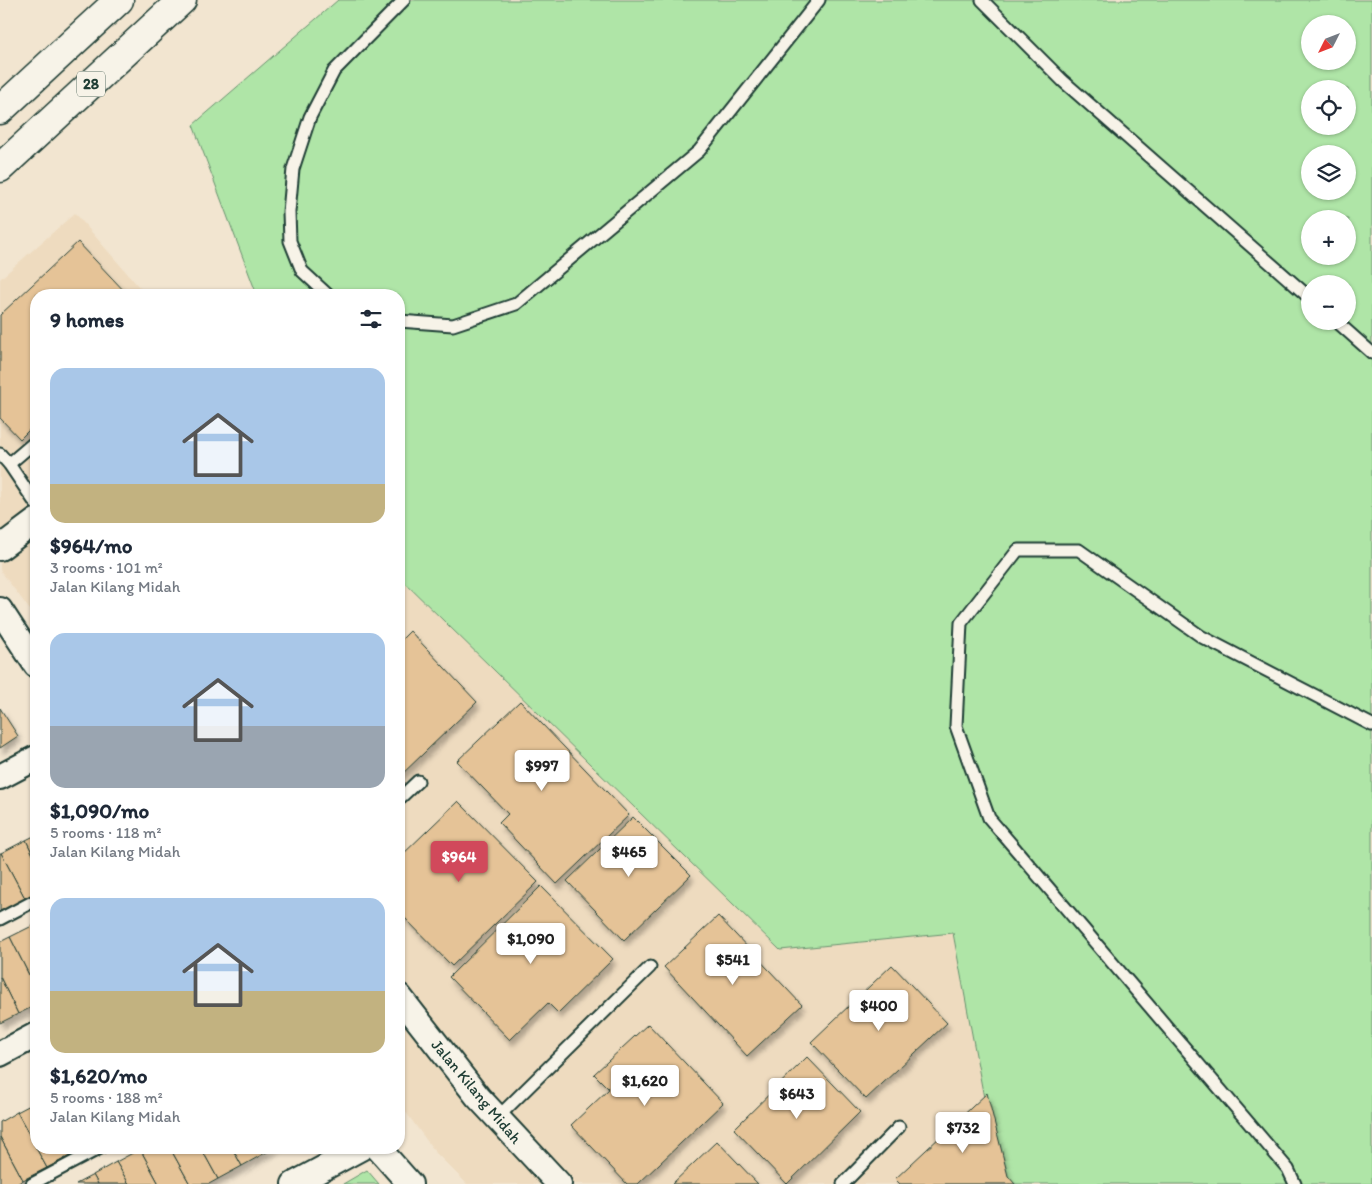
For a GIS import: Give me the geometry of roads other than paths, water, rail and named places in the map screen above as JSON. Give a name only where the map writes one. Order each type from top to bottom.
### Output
[{"type":"highway","name":"28","points":[[0,110],[119,0]]},
{"type":"highway","name":"28","points":[[0,168],[182,0]]},
{"type":"street","points":[[0,548],[30,526]]},
{"type":"street","points":[[0,610],[30,657]]},
{"type":"street","points":[[0,776],[30,761]]},
{"type":"street","name":"Jalan Kilang Midah","points":[[405,1004],[478,1097],[559,1184]]},
{"type":"street","points":[[0,1053],[30,1037]]},
{"type":"street","points":[[294,1184],[350,1154]]},
{"type":"street","points":[[383,1154],[410,1184]]},
{"type":"lane","points":[[322,289],[302,271],[290,241],[289,212],[293,169],[310,117],[334,71],[404,0]]},
{"type":"lane","points":[[405,321],[453,325],[516,304],[699,151],[819,0]]},
{"type":"lane","points":[[982,0],[1064,81],[1301,290]]},
{"type":"lane","points":[[1346,330],[1372,353]]},
{"type":"lane","points":[[9,464],[30,446]]},
{"type":"lane","points":[[0,454],[30,495]]},
{"type":"lane","points":[[1295,1184],[1288,1169],[989,818],[956,726],[961,623],[1018,550],[1079,550],[1202,637],[1372,724]]},
{"type":"lane","points":[[405,793],[418,780]]},
{"type":"lane","points":[[0,919],[30,903]]},
{"type":"lane","points":[[498,1118],[650,967]]},
{"type":"lane","points":[[844,1184],[899,1127]]},
{"type":"lane","points":[[32,1184],[89,1154]]}]
